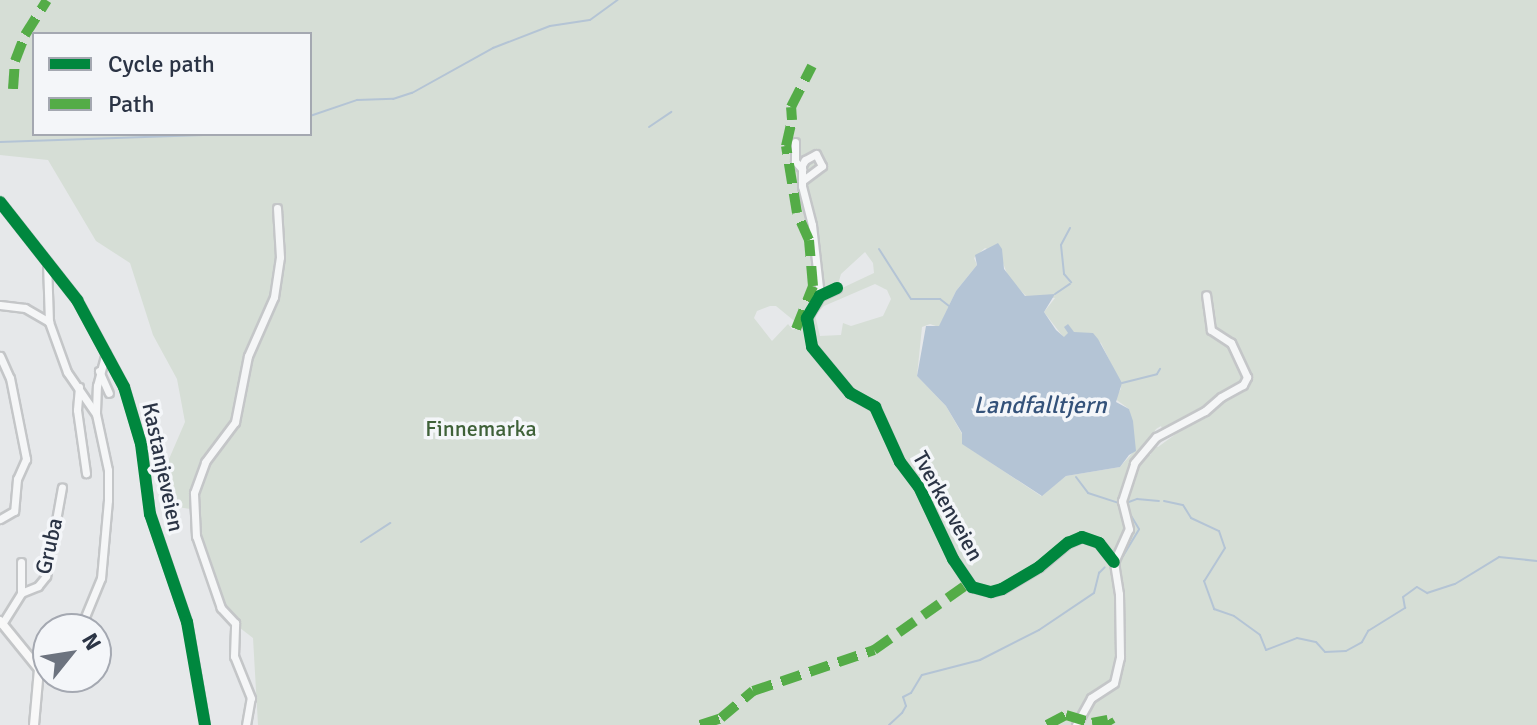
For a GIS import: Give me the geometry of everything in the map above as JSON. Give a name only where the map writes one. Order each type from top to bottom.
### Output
[{"type":"main road","points":[[1,623],[17,646],[32,660]]},
{"type":"main road","points":[[34,725],[40,693]]},
{"type":"street","points":[[795,142],[795,161],[802,169]]},
{"type":"street","points":[[802,181],[818,171],[822,159],[816,154],[808,155],[802,169],[802,181],[815,242],[820,296],[806,321],[807,334],[816,329]]},
{"type":"street","name":"Kastanjeveien","points":[[0,202],[77,300],[106,353],[135,418],[150,514],[187,622],[205,725]]},
{"type":"street","points":[[246,725],[251,698],[234,656],[235,623],[221,608],[196,536],[194,493],[205,462],[235,422],[248,356],[274,297],[280,257],[277,208]]},
{"type":"street","points":[[47,262],[44,266],[50,296],[49,322],[67,372],[96,414]]},
{"type":"street","points":[[820,296],[837,288]]},
{"type":"street","points":[[1078,721],[1091,698],[1114,683],[1120,657],[1119,594],[1114,562],[1130,525],[1122,501],[1125,488],[1141,452],[1156,437],[1205,411],[1245,383],[1247,373],[1234,346],[1215,334],[1208,323],[1206,295]]},
{"type":"street","points":[[0,305],[25,308],[49,322]]},
{"type":"street","name":"Tverkenveien","points":[[807,334],[815,353],[850,393],[875,407],[900,462],[919,487],[953,559],[972,587],[991,592],[1002,589],[1039,567],[1068,543],[1082,537],[1099,543],[1114,562]]},
{"type":"street","points":[[87,613],[101,578],[108,480],[96,414],[99,371],[106,353]]},
{"type":"street","points":[[0,356],[10,378],[26,452],[17,479],[14,511],[0,519]]},
{"type":"street","points":[[99,371],[109,393]]},
{"type":"street","points":[[79,387],[77,410],[86,473]]},
{"type":"street","name":"Gruba","points":[[1,623],[21,593],[45,580],[62,487]]},
{"type":"street","name":"Gruba","points":[[21,562],[21,593]]},
{"type":"green space","name":"Finnemarka","points":[[0,0],[1537,0],[1537,725],[258,725],[253,638],[222,614],[195,535],[190,509],[172,506],[169,459],[185,422],[177,379],[153,335],[130,263],[96,241],[48,160],[0,155]],"holes":[[[985,248],[1000,255],[1009,279],[1026,296],[1055,298],[1044,312],[1064,338],[1074,332],[1101,343],[1119,380],[1121,389],[1114,398],[1129,409],[1133,429],[1135,450],[1120,467],[1066,476],[1041,496],[963,444],[962,434],[946,406],[917,376],[922,327],[930,324],[939,327],[956,291],[977,265],[974,258]],[[865,252],[873,263],[874,273],[840,289],[837,288],[841,274]],[[875,284],[887,290],[891,299],[883,316],[851,326],[843,323],[841,335],[820,336],[815,315],[824,306]],[[776,306],[798,324],[793,330],[788,324],[772,341],[754,318],[757,311]],[[1182,422],[1184,428],[1158,447],[1152,443],[1151,455],[1144,451],[1156,429],[1161,426],[1163,432]]]},
{"type":"water","name":"Landfalltjern","points":[[998,243],[1002,249],[1004,269],[1025,296],[1055,294],[1044,312],[1056,330],[1064,337],[1068,333],[1064,327],[1068,324],[1074,332],[1093,333],[1098,339],[1122,383],[1116,402],[1129,409],[1133,421],[1136,451],[1120,467],[1066,476],[1042,496],[962,444],[962,433],[946,406],[917,376],[926,326],[939,326],[956,291],[977,265],[975,255]]},
{"type":"waterway","points":[[312,115],[357,100],[393,99],[412,93],[493,48],[550,26],[590,20],[618,0]]},
{"type":"waterway","points":[[649,127],[671,112]]},
{"type":"waterway","points":[[0,142],[174,136]]},
{"type":"waterway","points":[[1070,228],[1061,245],[1064,274],[1071,282]]},
{"type":"waterway","points":[[879,249],[911,299],[940,299],[949,306]]},
{"type":"waterway","points":[[1055,294],[1070,284]]},
{"type":"waterway","points":[[1122,383],[1157,374],[1160,369]]},
{"type":"waterway","points":[[1076,477],[1088,493],[1118,503]]},
{"type":"waterway","points":[[1126,503],[1137,499],[1159,501]]},
{"type":"waterway","points":[[1164,501],[1183,505],[1191,518],[1219,531],[1225,548],[1204,581],[1214,609],[1234,616],[1260,635],[1266,650],[1297,638],[1316,642],[1325,652],[1346,651],[1362,642],[1368,631],[1405,608],[1403,597],[1417,587],[1427,593],[1455,584],[1499,557],[1537,561]]},
{"type":"waterway","points":[[1123,556],[1139,529],[1127,509]]},
{"type":"waterway","points":[[361,542],[390,523]]},
{"type":"waterway","points":[[889,725],[902,713],[906,706],[903,697],[911,693],[922,675],[980,660],[1039,630],[1094,593],[1099,573],[1105,567]]},
{"type":"marked path","points":[[13,89],[15,61],[25,35],[47,0]]},
{"type":"marked path","points":[[796,329],[813,286],[809,240],[797,213],[786,146],[792,120],[791,107],[812,66]]},
{"type":"marked path","points":[[700,725],[721,718],[753,691],[874,650],[969,583]]},
{"type":"marked path","points":[[1047,725],[1066,715],[1092,723],[1108,720],[1111,725]]},
{"type":"cycle path","points":[[0,202],[77,300],[124,387],[141,444],[150,514],[187,622],[205,725]]},
{"type":"cycle path","points":[[837,288],[820,296],[807,318],[812,347],[850,393],[875,407],[900,462],[919,487],[953,559],[972,587],[991,592],[1002,589],[1039,567],[1068,543],[1082,537],[1099,543],[1114,562]]}]
